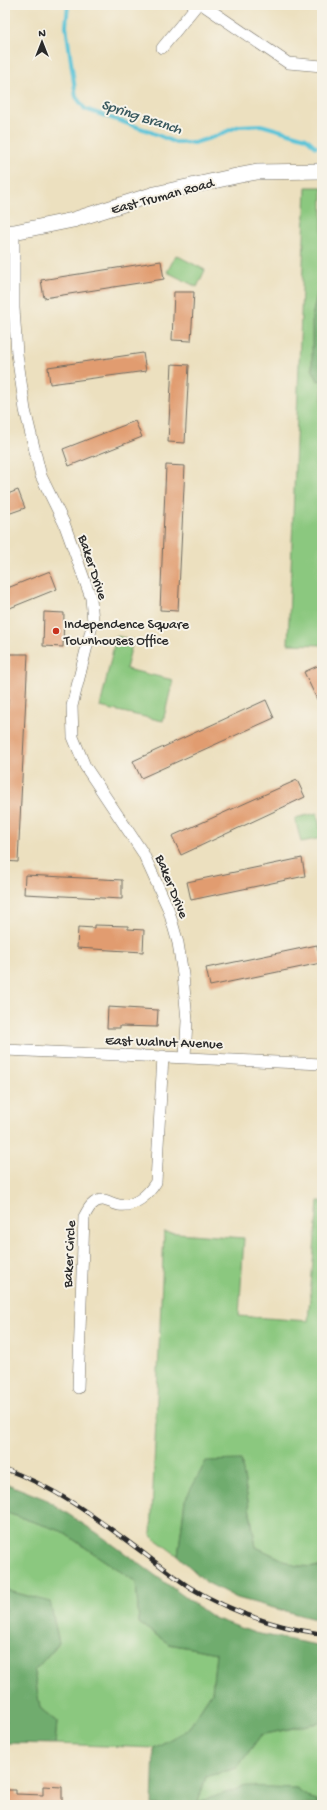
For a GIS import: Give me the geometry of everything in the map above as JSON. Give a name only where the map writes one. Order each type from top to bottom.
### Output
[{"type":"main road","name":"East Truman Road","points":[[9,233],[73,220],[155,194],[256,172],[322,171]]},
{"type":"street","points":[[162,48],[197,5]]},
{"type":"street","points":[[203,5],[288,63],[322,66]]},
{"type":"street","name":"Baker Drive","points":[[9,233],[17,354],[25,410],[41,476],[64,523],[91,598],[93,622],[72,706],[73,737],[85,766],[143,853],[168,908],[178,943],[183,975],[187,1021],[185,1057]]},
{"type":"street","name":"East Walnut Avenue","points":[[5,1050],[322,1064]]},
{"type":"street","name":"Baker Circle","points":[[78,1388],[84,1217],[89,1207],[97,1201],[103,1200],[119,1205],[136,1202],[150,1192],[156,1182],[163,1056]]},
{"type":"green space","points":[[306,187],[322,187],[322,272],[312,317],[318,381],[322,380],[322,645],[288,644]]},
{"type":"green space","points":[[176,255],[205,270],[197,287],[167,272]]},
{"type":"green space","points":[[322,272],[322,380],[318,381],[312,369],[312,317]]},
{"type":"green space","points":[[116,636],[133,640],[126,669],[173,680],[163,721],[100,707]]},
{"type":"green space","points":[[317,813],[322,838],[301,842],[295,818]]},
{"type":"green space","points":[[318,1201],[322,1201],[322,1567],[296,1566],[256,1547],[241,1460],[185,1500],[178,1556],[151,1536],[164,1232],[244,1238],[239,1316],[308,1321]]},
{"type":"green space","points":[[241,1460],[256,1547],[296,1566],[322,1567],[322,1621],[237,1598],[206,1582],[178,1556],[185,1500],[206,1461]]},
{"type":"green space","points":[[5,1483],[45,1499],[97,1533],[214,1618],[255,1633],[322,1646],[322,1722],[261,1735],[237,1768],[206,1777],[198,1802],[246,1786],[296,1788],[321,1805],[152,1805],[154,1748],[187,1730],[212,1692],[216,1653],[169,1644],[139,1623],[136,1582],[61,1531],[7,1513],[5,1514]]},
{"type":"green space","points":[[7,1513],[61,1531],[136,1582],[139,1623],[169,1644],[216,1653],[212,1692],[187,1730],[154,1748],[55,1744],[57,1722],[40,1708],[34,1671],[59,1643],[50,1602],[5,1590],[5,1514]]},
{"type":"green space","points":[[5,1590],[50,1602],[59,1643],[34,1671],[40,1708],[57,1722],[55,1744],[5,1743]]},
{"type":"green space","points":[[322,1722],[322,1805],[296,1788],[198,1802],[206,1777],[237,1768],[261,1735]]},
{"type":"building","points":[[161,261],[164,279],[44,298],[41,280]]},
{"type":"building","points":[[174,292],[194,292],[191,341],[172,340]]},
{"type":"building","points":[[143,353],[146,371],[50,384],[48,367]]},
{"type":"building","points":[[172,364],[189,365],[185,443],[168,442]]},
{"type":"building","points":[[135,421],[142,437],[69,466],[63,449]]},
{"type":"building","points":[[166,465],[185,466],[178,611],[160,610]]},
{"type":"building","points":[[18,490],[25,508],[5,515],[5,495]]},
{"type":"building","points":[[50,571],[57,589],[5,610],[5,589]]},
{"type":"building","points":[[44,612],[64,613],[63,647],[43,646]]},
{"type":"building","points":[[10,654],[28,654],[18,862],[5,861],[5,764]]},
{"type":"building","points":[[322,664],[322,710],[304,672]]},
{"type":"building","points":[[266,700],[274,718],[141,778],[133,761]]},
{"type":"building","points":[[297,780],[305,797],[181,855],[172,836]]},
{"type":"building","points":[[302,858],[305,876],[191,900],[187,882]]},
{"type":"building","points":[[25,875],[122,880],[122,899],[24,894]]},
{"type":"building","points":[[94,925],[128,926],[128,929],[144,930],[143,952],[77,948],[78,927],[94,928]]},
{"type":"building","points":[[317,945],[321,963],[210,986],[206,968]]},
{"type":"building","points":[[108,1007],[158,1010],[157,1027],[120,1026],[120,1028],[107,1028]]},
{"type":"building","points":[[43,1786],[62,1787],[62,1805],[5,1805],[5,1790],[16,1790],[16,1794],[43,1795]]},
{"type":"waterway","name":"Spring Branch","points":[[68,5],[66,26],[76,97],[85,109],[146,130],[174,142],[194,143],[216,136],[239,126],[261,125],[306,138],[316,147]]},
{"type":"railway","points":[[5,1469],[42,1485],[76,1505],[110,1528],[178,1579],[206,1597],[271,1623],[322,1634]]},
{"type":"place","name":"Independence Square Townhouses Office","points":[[56,631]]}]
